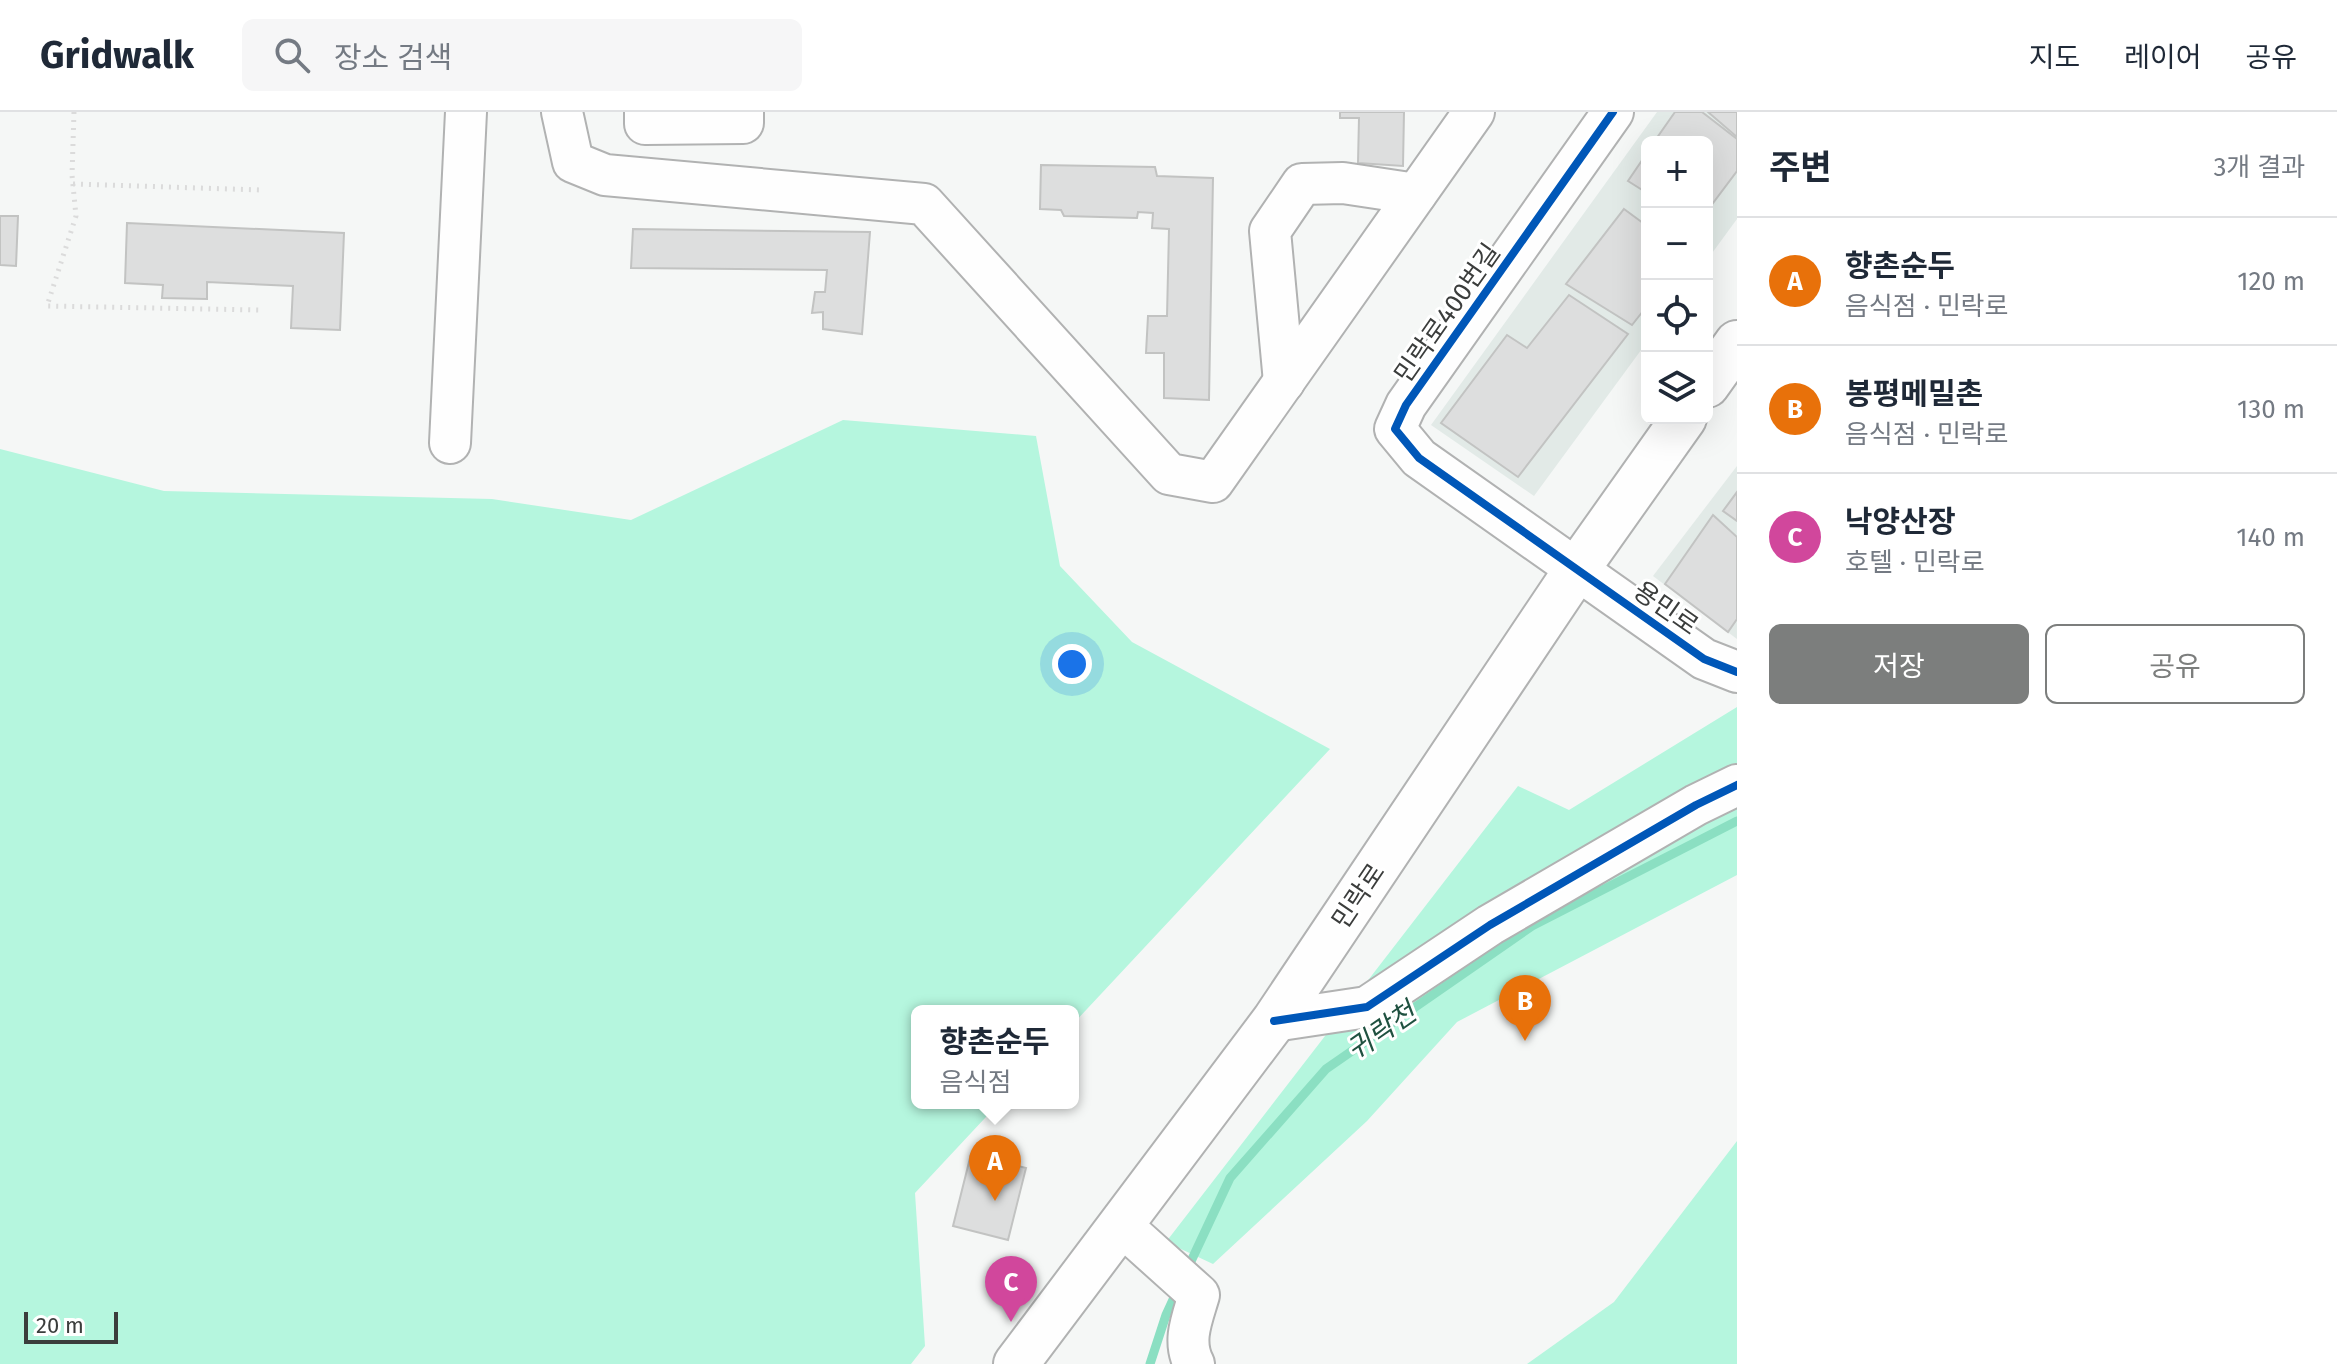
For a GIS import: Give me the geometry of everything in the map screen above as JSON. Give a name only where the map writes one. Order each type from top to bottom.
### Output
[{"type":"main road","points":[[1713,377],[1737,343]]},
{"type":"main road","name":"민락로","points":[[1016,1364],[1274,1021],[1577,569],[1680,424]]},
{"type":"street","points":[[450,443],[466,112]]},
{"type":"street","points":[[562,112],[573,162],[605,175],[924,204],[1169,474],[1213,482],[1474,112]]},
{"type":"street","points":[[645,112],[645,124],[743,123],[743,112]]},
{"type":"street","name":"민락로400번길","points":[[1577,569],[1419,458],[1395,429],[1406,405],[1613,112]]},
{"type":"street","points":[[1284,382],[1270,231],[1302,184],[1343,183],[1416,194]]},
{"type":"street","name":"용민로","points":[[1577,569],[1704,659],[1737,672]]},
{"type":"street","points":[[1274,1021],[1367,1007],[1490,925],[1696,805],[1737,785]]},
{"type":"street","points":[[1121,1225],[1199,1295],[1189,1329],[1188,1352],[1194,1364]]},
{"type":"path","points":[[74,112],[76,216],[47,306],[259,310]]},
{"type":"path","points":[[73,184],[261,190]]},
{"type":"shaded area","points":[[1657,112],[1737,112],[1737,219],[1713,252],[1713,136],[1641,136],[1641,350],[1534,496],[1431,425]]},
{"type":"shaded area","points":[[1737,466],[1737,639],[1653,576]]},
{"type":"green space","points":[[843,420],[1036,436],[1060,566],[1132,642],[1330,749],[1079,1018],[1079,1005],[911,1005],[911,1109],[993,1109],[915,1193],[925,1346],[911,1364],[0,1364],[0,449],[164,491],[492,499],[631,520]]},
{"type":"green space","points":[[1737,707],[1737,875],[1457,1022],[1367,1121],[1213,1264],[1166,1242],[1518,786],[1569,810]]},
{"type":"green space","points":[[1737,1141],[1737,1364],[1527,1364],[1614,1302]]},
{"type":"building","points":[[1340,112],[1404,112],[1403,166],[1358,163],[1359,118],[1340,118]]},
{"type":"building","points":[[1675,112],[1702,112],[1737,139],[1737,171],[1713,203],[1713,136],[1658,136]]},
{"type":"building","points":[[1708,112],[1737,112],[1737,137]]},
{"type":"building","points":[[1641,162],[1641,189],[1628,181]]},
{"type":"building","points":[[1041,165],[1155,167],[1157,176],[1213,178],[1209,400],[1164,398],[1164,353],[1146,353],[1148,316],[1167,316],[1169,229],[1152,228],[1153,213],[1138,212],[1137,218],[1064,216],[1061,210],[1040,209]]},
{"type":"building","points":[[1624,209],[1641,222],[1641,314],[1632,325],[1566,284]]},
{"type":"building","points":[[0,216],[18,216],[16,266],[0,265]]},
{"type":"building","points":[[127,223],[344,233],[340,330],[291,328],[293,286],[207,282],[207,299],[162,298],[163,285],[125,283]]},
{"type":"building","points":[[633,229],[870,232],[862,334],[823,329],[823,312],[812,313],[815,292],[825,292],[827,270],[631,268]]},
{"type":"building","points":[[1569,295],[1628,334],[1518,477],[1441,423],[1507,335],[1527,348]]},
{"type":"building","points":[[1737,492],[1737,521],[1723,511]]},
{"type":"building","points":[[1713,515],[1737,537],[1737,619],[1728,632],[1665,584]]},
{"type":"building","points":[[971,1154],[1026,1168],[1008,1240],[953,1226]]},
{"type":"waterway","name":"귀락천","points":[[1186,1272],[1230,1178],[1326,1069],[1532,926],[1737,821]]},
{"type":"waterway","name":"귀락천","points":[[1150,1364],[1178,1289]]},
{"type":"cycle path","points":[[1613,112],[1406,405],[1395,429],[1419,458],[1704,659],[1737,672]]},
{"type":"cycle path","points":[[1274,1021],[1367,1007],[1490,925],[1696,805],[1737,785]]},
{"type":"place","name":"봉평메밀촌","points":[[1525,1041]]},
{"type":"place","name":"향촌순두","points":[[995,1201]]},
{"type":"place","name":"낙양산장","points":[[1011,1322]]}]
